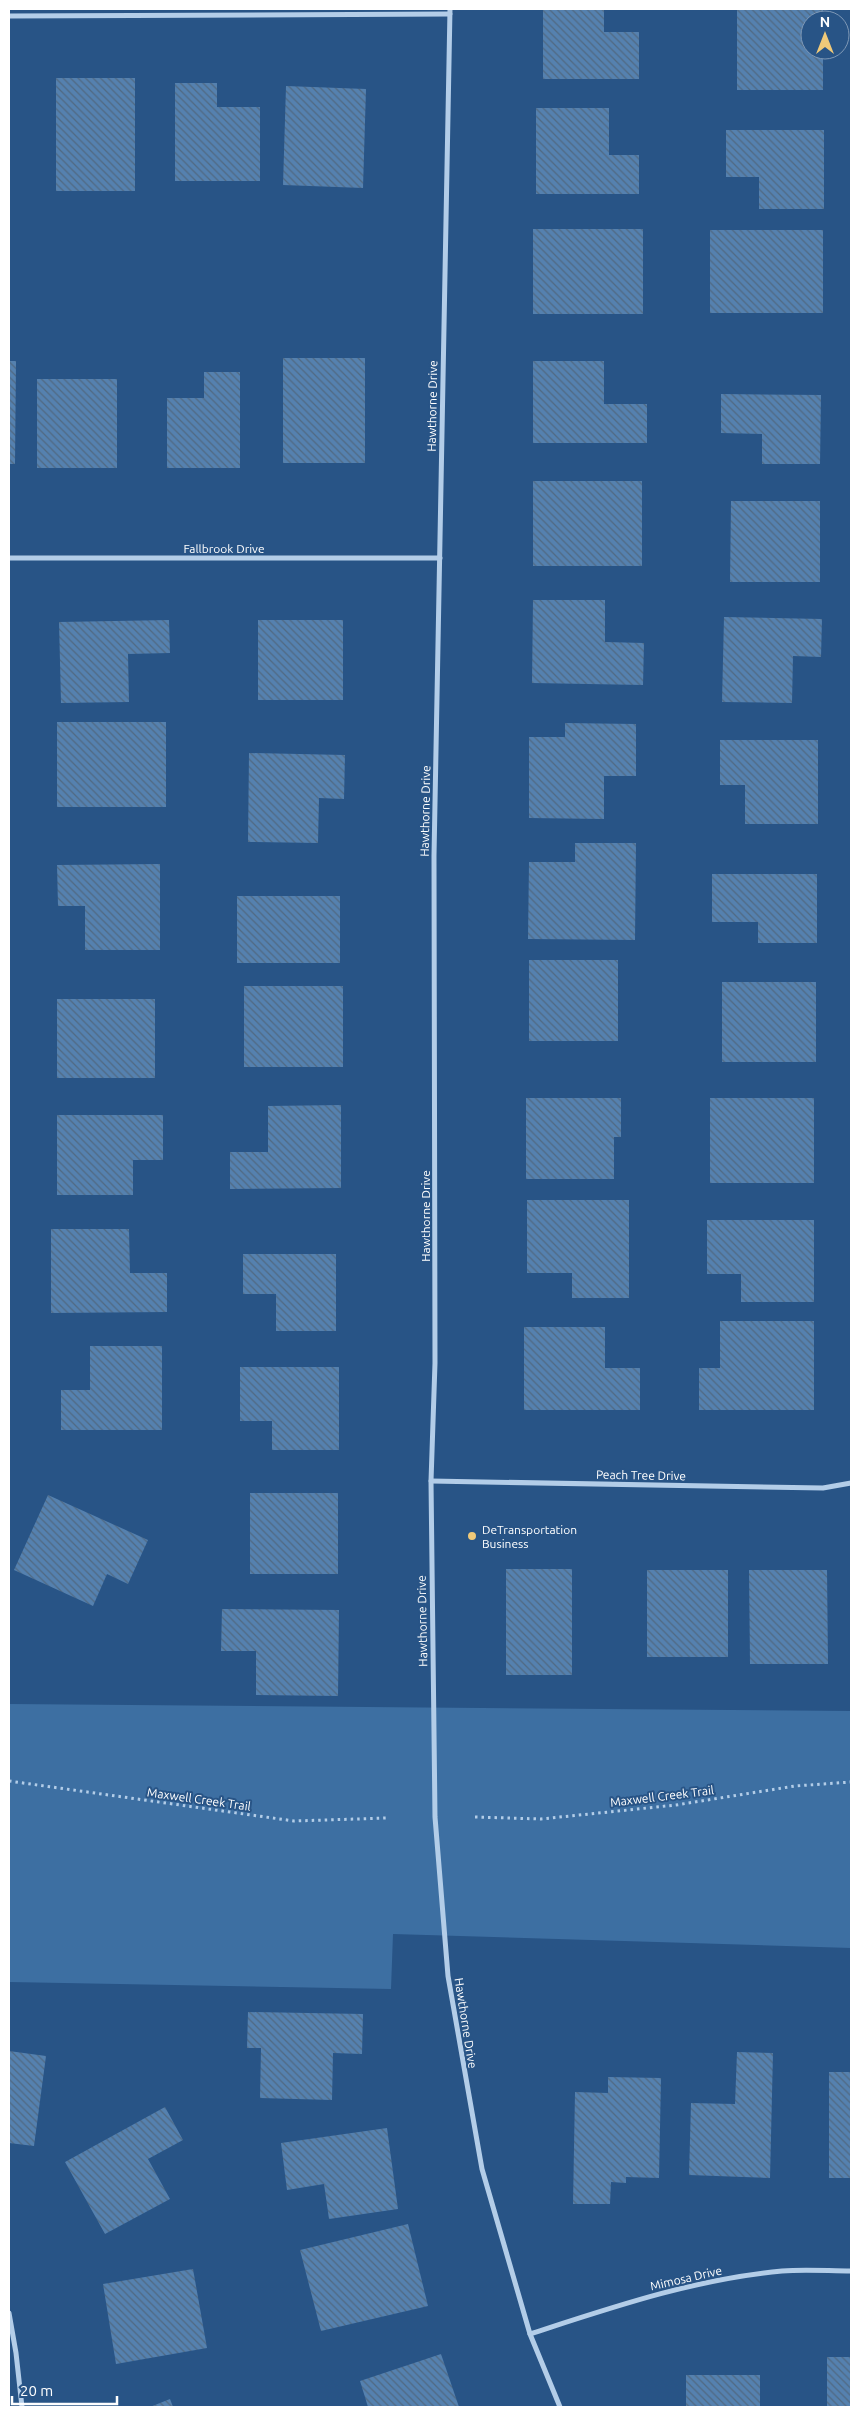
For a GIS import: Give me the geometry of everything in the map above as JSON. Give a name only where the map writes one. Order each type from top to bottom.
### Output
[{"type":"street","points":[[9,16],[450,11]]},
{"type":"street","name":"Hawthorne Drive","points":[[450,11],[434,856],[435,1363],[431,1481],[435,1816],[448,1976],[482,2169],[530,2334],[560,2407]]},
{"type":"street","name":"Fallbrook Drive","points":[[9,558],[440,558]]},
{"type":"street","name":"Peach Tree Drive","points":[[431,1481],[823,1488],[851,1483]]},
{"type":"street","name":"Mimosa Drive","points":[[530,2334],[623,2304],[702,2283],[783,2271],[851,2271]]},
{"type":"street","points":[[9,2313],[22,2407]]},
{"type":"path","name":"Maxwell Creek Trail","points":[[9,1781],[294,1821],[387,1818]]},
{"type":"path","name":"Maxwell Creek Trail","points":[[475,1817],[541,1819],[676,1805],[795,1786],[851,1782]]},
{"type":"shaded area","points":[[9,1704],[851,1711],[851,1948],[393,1934],[391,1989],[9,1982]]},
{"type":"building","points":[[543,9],[604,9],[604,32],[639,32],[639,79],[543,79]]},
{"type":"building","points":[[737,9],[823,9],[800,10],[800,60],[823,60],[823,90],[737,90]]},
{"type":"building","points":[[56,78],[135,78],[135,191],[56,191]]},
{"type":"building","points":[[175,83],[217,83],[217,107],[260,107],[260,181],[175,181]]},
{"type":"building","points":[[286,86],[366,89],[363,188],[283,185]]},
{"type":"building","points":[[536,108],[609,108],[609,155],[639,155],[639,194],[536,194]]},
{"type":"building","points":[[726,130],[824,130],[824,209],[759,209],[759,177],[726,177]]},
{"type":"building","points":[[533,229],[643,229],[643,314],[533,314]]},
{"type":"building","points":[[710,230],[823,230],[823,313],[710,313]]},
{"type":"building","points":[[283,358],[365,358],[365,463],[283,463]]},
{"type":"building","points":[[9,361],[16,361],[15,464],[9,464]]},
{"type":"building","points":[[533,361],[604,361],[604,404],[647,404],[647,443],[533,443]]},
{"type":"building","points":[[204,372],[240,372],[240,468],[167,468],[167,398],[204,398]]},
{"type":"building","points":[[37,379],[117,379],[117,468],[37,468]]},
{"type":"building","points":[[721,394],[821,395],[820,464],[762,464],[762,434],[721,433]]},
{"type":"building","points":[[533,481],[642,481],[642,566],[533,566]]},
{"type":"building","points":[[731,501],[820,501],[820,582],[730,582]]},
{"type":"building","points":[[533,600],[605,600],[605,642],[644,643],[643,685],[532,683]]},
{"type":"building","points":[[724,617],[822,619],[821,657],[793,656],[792,703],[722,702]]},
{"type":"building","points":[[169,620],[170,653],[128,654],[129,702],[61,703],[59,622]]},
{"type":"building","points":[[258,620],[343,620],[343,700],[258,700]]},
{"type":"building","points":[[57,722],[166,722],[166,807],[57,807]]},
{"type":"building","points":[[565,723],[636,724],[636,776],[604,776],[604,819],[529,818],[529,737],[565,737]]},
{"type":"building","points":[[720,740],[818,740],[818,824],[745,824],[745,785],[720,785]]},
{"type":"building","points":[[249,753],[345,755],[344,799],[319,798],[318,843],[248,842]]},
{"type":"building","points":[[575,843],[636,843],[635,940],[528,939],[529,862],[575,862]]},
{"type":"building","points":[[160,864],[160,950],[85,950],[85,906],[58,906],[57,865]]},
{"type":"building","points":[[712,874],[817,874],[817,943],[758,943],[758,922],[712,922]]},
{"type":"building","points":[[237,896],[340,896],[340,963],[237,963]]},
{"type":"building","points":[[529,960],[618,960],[618,1041],[529,1041]]},
{"type":"building","points":[[722,982],[816,982],[816,1062],[722,1062]]},
{"type":"building","points":[[244,986],[343,986],[343,1067],[244,1067]]},
{"type":"building","points":[[57,999],[155,999],[155,1078],[57,1078]]},
{"type":"building","points":[[526,1098],[621,1098],[621,1137],[614,1137],[614,1179],[526,1179]]},
{"type":"building","points":[[710,1098],[814,1098],[814,1183],[710,1183]]},
{"type":"building","points":[[341,1105],[341,1188],[230,1189],[230,1152],[268,1152],[268,1106]]},
{"type":"building","points":[[57,1115],[163,1115],[163,1160],[133,1160],[133,1195],[57,1195]]},
{"type":"building","points":[[527,1200],[629,1200],[629,1298],[572,1298],[572,1273],[527,1273]]},
{"type":"building","points":[[707,1220],[814,1220],[814,1302],[741,1302],[741,1274],[707,1274]]},
{"type":"building","points":[[51,1229],[129,1229],[130,1273],[167,1273],[167,1312],[51,1313]]},
{"type":"building","points":[[243,1254],[336,1254],[336,1331],[276,1331],[276,1294],[243,1294]]},
{"type":"building","points":[[720,1321],[814,1321],[814,1410],[699,1410],[699,1368],[720,1368]]},
{"type":"building","points":[[524,1327],[605,1327],[605,1368],[640,1368],[640,1410],[524,1410]]},
{"type":"building","points":[[90,1346],[162,1346],[162,1430],[61,1430],[61,1390],[90,1390]]},
{"type":"building","points":[[240,1367],[339,1367],[339,1450],[272,1450],[272,1421],[240,1421]]},
{"type":"building","points":[[250,1493],[338,1493],[338,1574],[250,1574]]},
{"type":"building","points":[[48,1495],[148,1540],[128,1584],[107,1574],[93,1606],[14,1570]]},
{"type":"building","points":[[506,1569],[572,1569],[572,1675],[506,1675]]},
{"type":"building","points":[[647,1570],[728,1570],[728,1657],[647,1657]]},
{"type":"building","points":[[749,1570],[827,1570],[828,1664],[750,1664]]},
{"type":"building","points":[[222,1609],[339,1610],[338,1696],[256,1695],[256,1651],[221,1651]]},
{"type":"building","points":[[248,2012],[363,2014],[362,2054],[333,2053],[332,2100],[260,2098],[261,2048],[247,2048]]},
{"type":"building","points":[[9,2051],[46,2056],[34,2146],[9,2143]]},
{"type":"building","points":[[737,2052],[773,2053],[770,2178],[689,2175],[691,2103],[735,2104]]},
{"type":"building","points":[[829,2072],[851,2072],[851,2178],[829,2178]]},
{"type":"building","points":[[608,2077],[661,2078],[659,2178],[626,2177],[626,2183],[611,2182],[610,2204],[573,2204],[575,2092],[608,2093]]},
{"type":"building","points":[[165,2107],[183,2140],[148,2159],[170,2199],[105,2234],[65,2162]]},
{"type":"building","points":[[387,2128],[398,2209],[329,2219],[324,2184],[287,2190],[281,2143]]},
{"type":"building","points":[[408,2224],[428,2306],[321,2331],[300,2250]]},
{"type":"building","points":[[193,2269],[207,2348],[116,2364],[103,2284]]},
{"type":"building","points":[[441,2354],[459,2407],[368,2407],[360,2381]]},
{"type":"building","points":[[827,2357],[851,2357],[851,2407],[827,2407]]},
{"type":"building","points":[[686,2375],[760,2375],[760,2407],[686,2407]]},
{"type":"building","points":[[170,2399],[173,2407],[150,2407]]},
{"type":"place","name":"DeTransportation Business","points":[[472,1536]]}]
